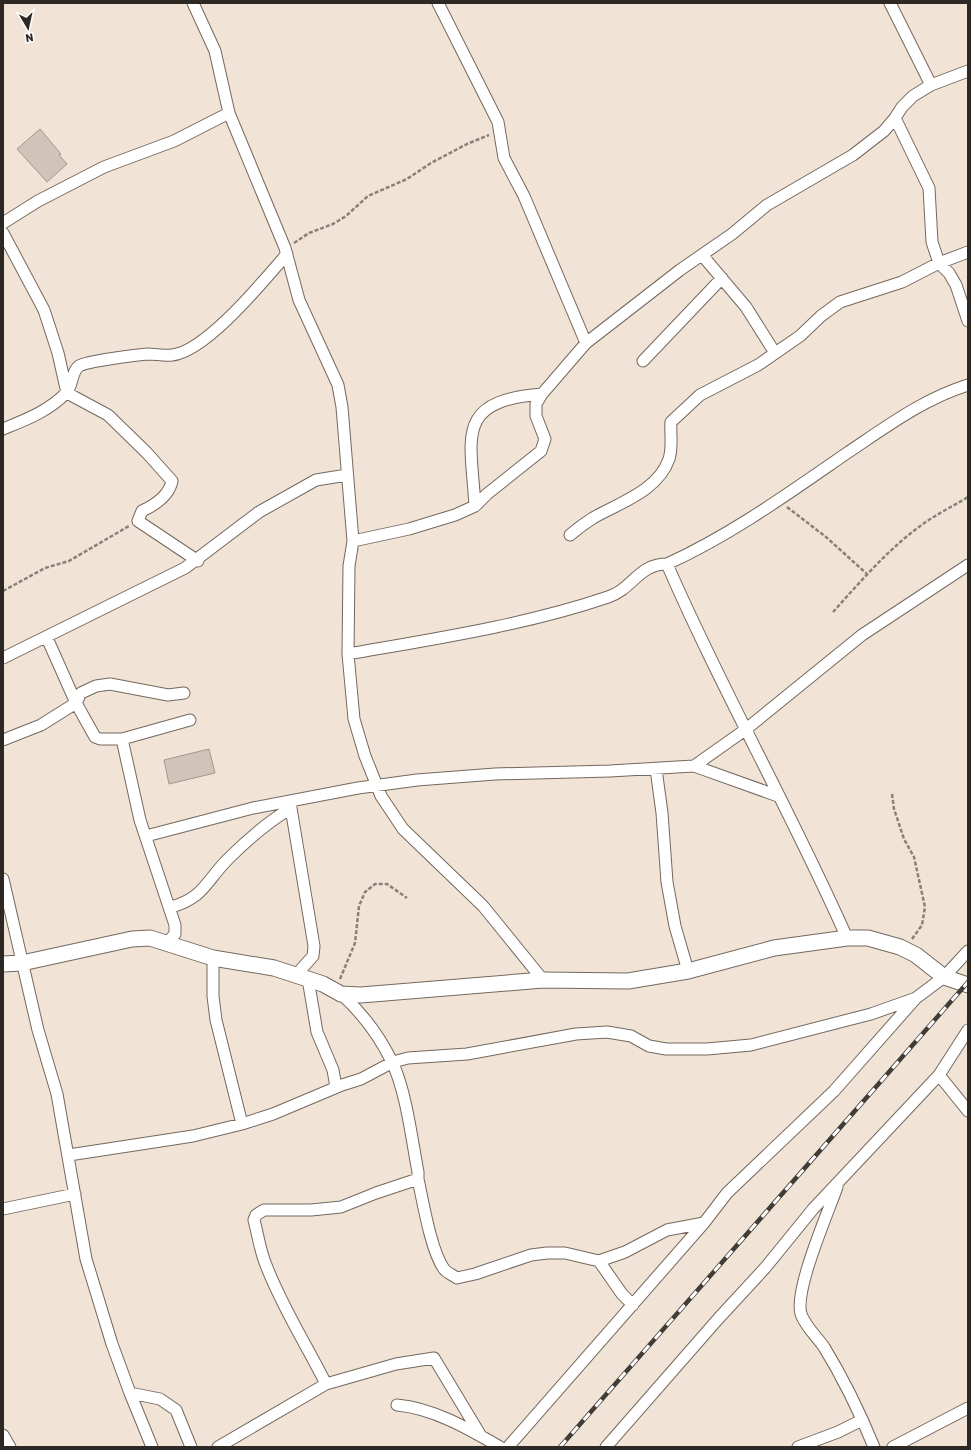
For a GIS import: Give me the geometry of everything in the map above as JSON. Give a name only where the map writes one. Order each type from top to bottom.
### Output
[{"type":"street","points":[[193,3],[215,51],[230,113],[286,251],[300,300],[338,386],[342,407],[353,542],[348,566],[348,654],[354,719],[365,756],[377,785],[391,812],[403,830],[483,906],[543,980]]},
{"type":"street","points":[[438,3],[498,122],[504,158],[524,196],[586,343]]},
{"type":"street","points":[[890,3],[932,85]]},
{"type":"street","points":[[353,542],[409,529],[455,515],[475,506],[486,494],[542,450],[545,439],[536,416],[535,409],[542,394],[586,343],[732,234],[767,205],[853,156],[884,131],[896,118],[902,107],[912,96],[932,85],[968,71]]},
{"type":"street","points":[[3,223],[38,201],[104,166],[174,140],[230,113]]},
{"type":"street","points":[[896,118],[929,188],[930,229],[939,263],[950,273],[956,285],[968,322]]},
{"type":"street","points":[[3,233],[44,310],[58,353],[67,393],[108,416],[148,453],[172,481],[166,494],[156,505],[142,511],[138,521],[198,560]]},
{"type":"street","points":[[3,429],[38,414],[67,393],[79,366],[92,362],[148,354],[173,355],[186,351],[224,322],[286,251]]},
{"type":"street","points":[[570,535],[591,519],[642,490],[660,476],[670,458],[672,447],[671,422],[700,395],[758,365],[800,336],[821,316],[840,302],[902,282],[939,263],[968,252]]},
{"type":"street","points":[[702,255],[746,307],[775,353]]},
{"type":"street","points":[[643,361],[722,278]]},
{"type":"street","points":[[348,654],[473,631],[567,609],[619,593],[644,569],[652,566],[667,564],[719,538],[778,500],[897,419],[926,402],[954,389],[968,385]]},
{"type":"street","points":[[475,506],[470,444],[474,426],[481,414],[489,406],[501,401],[522,396],[542,394]]},
{"type":"street","points":[[3,658],[47,638],[198,560],[239,527],[292,492],[316,480],[347,475]]},
{"type":"street","points":[[667,564],[694,626],[805,848],[847,938]]},
{"type":"street","points":[[694,766],[745,730],[862,635],[968,565]]},
{"type":"street","points":[[47,638],[76,703],[95,737],[100,739],[122,739],[190,720]]},
{"type":"street","points":[[3,740],[41,725],[76,703],[81,693],[96,686],[110,684],[168,696],[184,693]]},
{"type":"street","points":[[122,739],[134,798],[171,907],[175,925],[175,934],[167,943]]},
{"type":"street","points":[[146,836],[246,810],[290,805],[377,785],[495,774],[656,769],[694,766],[778,796]]},
{"type":"street","points":[[656,769],[662,813],[667,882],[675,926],[688,971]]},
{"type":"street","points":[[171,907],[185,903],[197,896],[228,859],[290,805]]},
{"type":"street","points":[[290,805],[314,951],[302,977],[317,1032],[333,1070],[336,1087]]},
{"type":"street","points":[[3,878],[38,1030],[57,1094],[88,1266],[102,1314],[130,1393],[152,1447]]},
{"type":"street","points":[[3,964],[22,963],[132,939],[150,938],[213,958],[274,968],[323,984],[338,993],[358,1010],[393,1062],[402,1092],[427,1222],[444,1270],[457,1278],[475,1274],[531,1255],[565,1253],[600,1260],[625,1252],[667,1230],[704,1223]]},
{"type":"street","points":[[338,993],[385,994],[543,980],[628,981],[688,971],[774,948],[847,938],[882,941],[916,955],[944,977],[968,985]]},
{"type":"street","points":[[508,1447],[704,1223],[727,1193],[834,1091],[916,998],[944,977],[968,952]]},
{"type":"street","points":[[213,958],[213,996],[216,1020],[242,1124]]},
{"type":"street","points":[[69,1155],[193,1136],[242,1124],[279,1112],[336,1087],[361,1079],[393,1062],[408,1058],[467,1054],[576,1034],[607,1032],[631,1036],[648,1046],[666,1049],[707,1049],[751,1044],[893,1008],[916,998]]},
{"type":"street","points":[[606,1447],[718,1319],[765,1268],[813,1209],[939,1075],[968,1030]]},
{"type":"street","points":[[939,1075],[968,1111]]},
{"type":"street","points":[[326,1384],[305,1343],[287,1314],[265,1264],[254,1220],[256,1215],[264,1210],[311,1210],[341,1207],[376,1193],[418,1180]]},
{"type":"street","points":[[838,1183],[812,1252],[802,1290],[801,1314],[824,1347],[862,1420],[874,1447]]},
{"type":"street","points":[[3,1209],[75,1194]]},
{"type":"street","points":[[600,1260],[618,1288],[633,1305]]},
{"type":"street","points":[[218,1447],[326,1384],[396,1364],[434,1358],[480,1436]]},
{"type":"street","points":[[130,1393],[160,1399],[176,1410],[191,1447]]},
{"type":"street","points":[[397,1405],[414,1406],[480,1436],[500,1447]]},
{"type":"street","points":[[893,1447],[968,1408]]},
{"type":"street","points":[[798,1447],[838,1432],[862,1420]]},
{"type":"street","points":[[3,1435],[10,1447]]},
{"type":"path","points":[[286,251],[309,233],[333,224],[346,216],[368,196],[407,179],[431,163],[467,144],[500,131]]},
{"type":"path","points":[[833,612],[867,574],[924,524],[968,498]]},
{"type":"path","points":[[778,500],[814,527],[867,574]]},
{"type":"path","points":[[3,591],[45,568],[69,561],[138,521]]},
{"type":"path","points":[[892,794],[894,809],[904,839],[914,857],[925,907],[922,925],[905,950]]},
{"type":"path","points":[[338,993],[355,943],[359,906],[365,892],[375,884],[387,884],[407,898]]},
{"type":"building","points":[[40,129],[61,154],[59,155],[67,164],[47,182],[17,149]]},
{"type":"building","points":[[209,749],[215,773],[169,784],[164,760]]},
{"type":"railway","points":[[560,1447],[968,982]]}]
